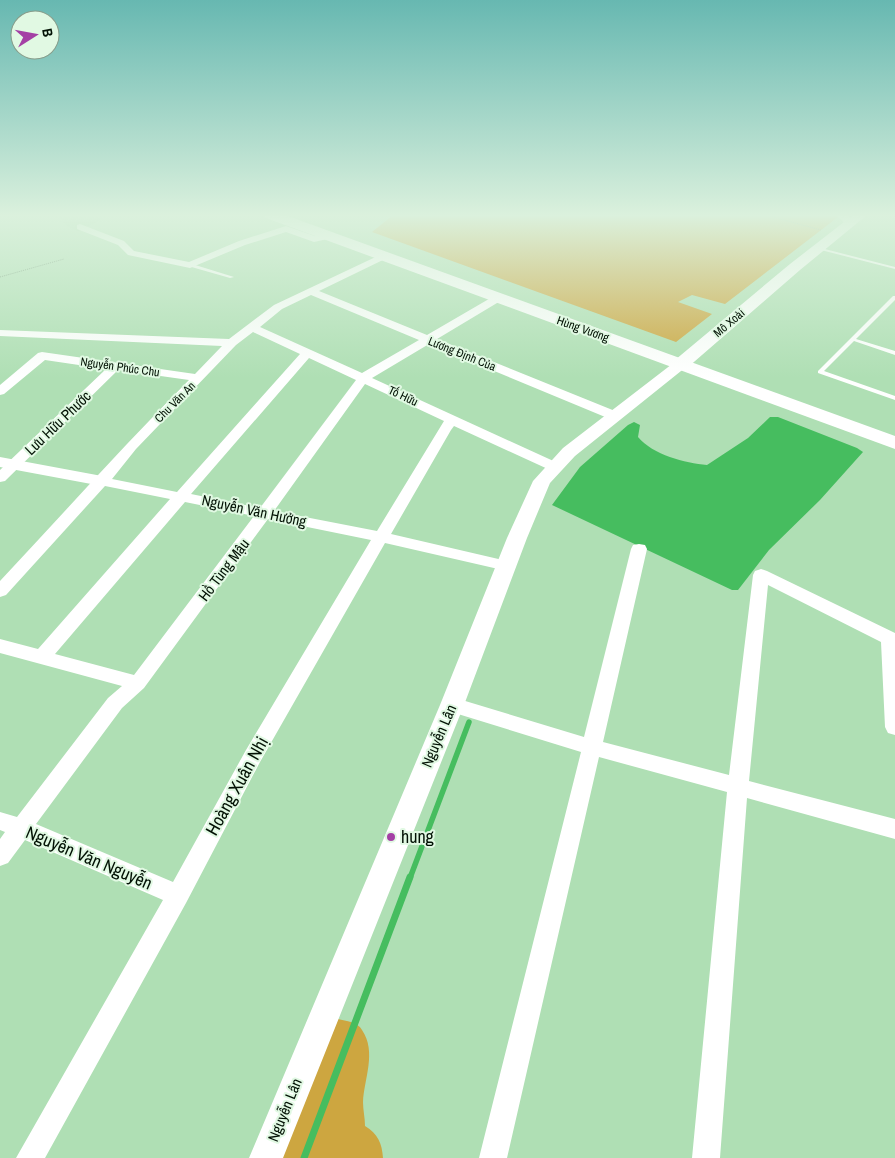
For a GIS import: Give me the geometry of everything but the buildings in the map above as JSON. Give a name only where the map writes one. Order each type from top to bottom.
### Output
[{"type":"main road","name":"Hùng Vương","points":[[419,269],[498,298],[895,429]]},
{"type":"main road","name":"Hùng Vương","points":[[444,269],[687,360],[895,443]]},
{"type":"main road","name":"Mô Xoài","points":[[687,360],[793,269]]},
{"type":"street","name":"Chu Văn An","points":[[0,591],[102,481],[131,446],[232,343],[251,326],[278,307],[356,269]]},
{"type":"street","name":"Lương Định Của","points":[[309,291],[425,340],[616,416]]},
{"type":"street","name":"Hồ Tùng Mậu","points":[[0,856],[115,703],[138,683],[266,513],[356,390],[362,378],[498,298]]},
{"type":"street","name":"Tố Hữu","points":[[251,326],[555,467]]},
{"type":"street","points":[[0,333],[232,343]]},
{"type":"street","points":[[41,658],[180,495],[308,353]]},
{"type":"street","name":"Nguyễn Phúc Chu","points":[[0,390],[42,356],[198,378]]},
{"type":"street","name":"Nguyễn Lân","points":[[266,1158],[405,814],[452,705],[517,538],[542,481],[569,452],[687,360]]},
{"type":"street","name":"Lưu Hữu Phước","points":[[0,478],[8,463],[115,367]]},
{"type":"street","name":"Hoàng Xuân Nhị","points":[[30,1158],[178,896],[253,756],[380,536],[445,428],[453,419]]},
{"type":"street","name":"Nguyễn Văn Hưởng","points":[[8,463],[180,495],[380,536],[507,566]]},
{"type":"street","points":[[493,1158],[639,549]]},
{"type":"street","points":[[706,1158],[738,787],[762,575],[893,640],[895,727]]},
{"type":"street","points":[[0,646],[138,683]]},
{"type":"street","points":[[452,705],[592,748],[895,829]]},
{"type":"street","name":"Nguyễn Văn Nguyễn","points":[[0,821],[21,828],[178,896]]},
{"type":"lane","points":[[206,269],[232,277]]},
{"type":"lane","points":[[895,296],[820,372],[895,398]]},
{"type":"lane","points":[[887,305],[895,307]]},
{"type":"lane","points":[[852,339],[895,353]]},
{"type":"path","points":[[0,278],[30,269]]},
{"type":"shaded area","points":[[474,269],[770,269],[725,304],[692,295],[678,302],[712,314],[676,342]]},
{"type":"shaded area","points":[[770,417],[778,417],[863,452],[820,500],[769,550],[738,590],[732,590],[552,505],[580,467],[628,425],[634,422],[640,425],[638,437],[652,449],[679,460],[707,465],[748,438]]},
{"type":"shaded area","points":[[338,1019],[358,1025],[369,1047],[363,1102],[365,1126],[378,1139],[382,1148],[383,1158],[282,1158]]},
{"type":"waterway","points":[[410,878],[469,722]]},
{"type":"waterway","points":[[304,1158],[410,877]]},
{"type":"place","name":"hung","points":[[391,837]]}]
